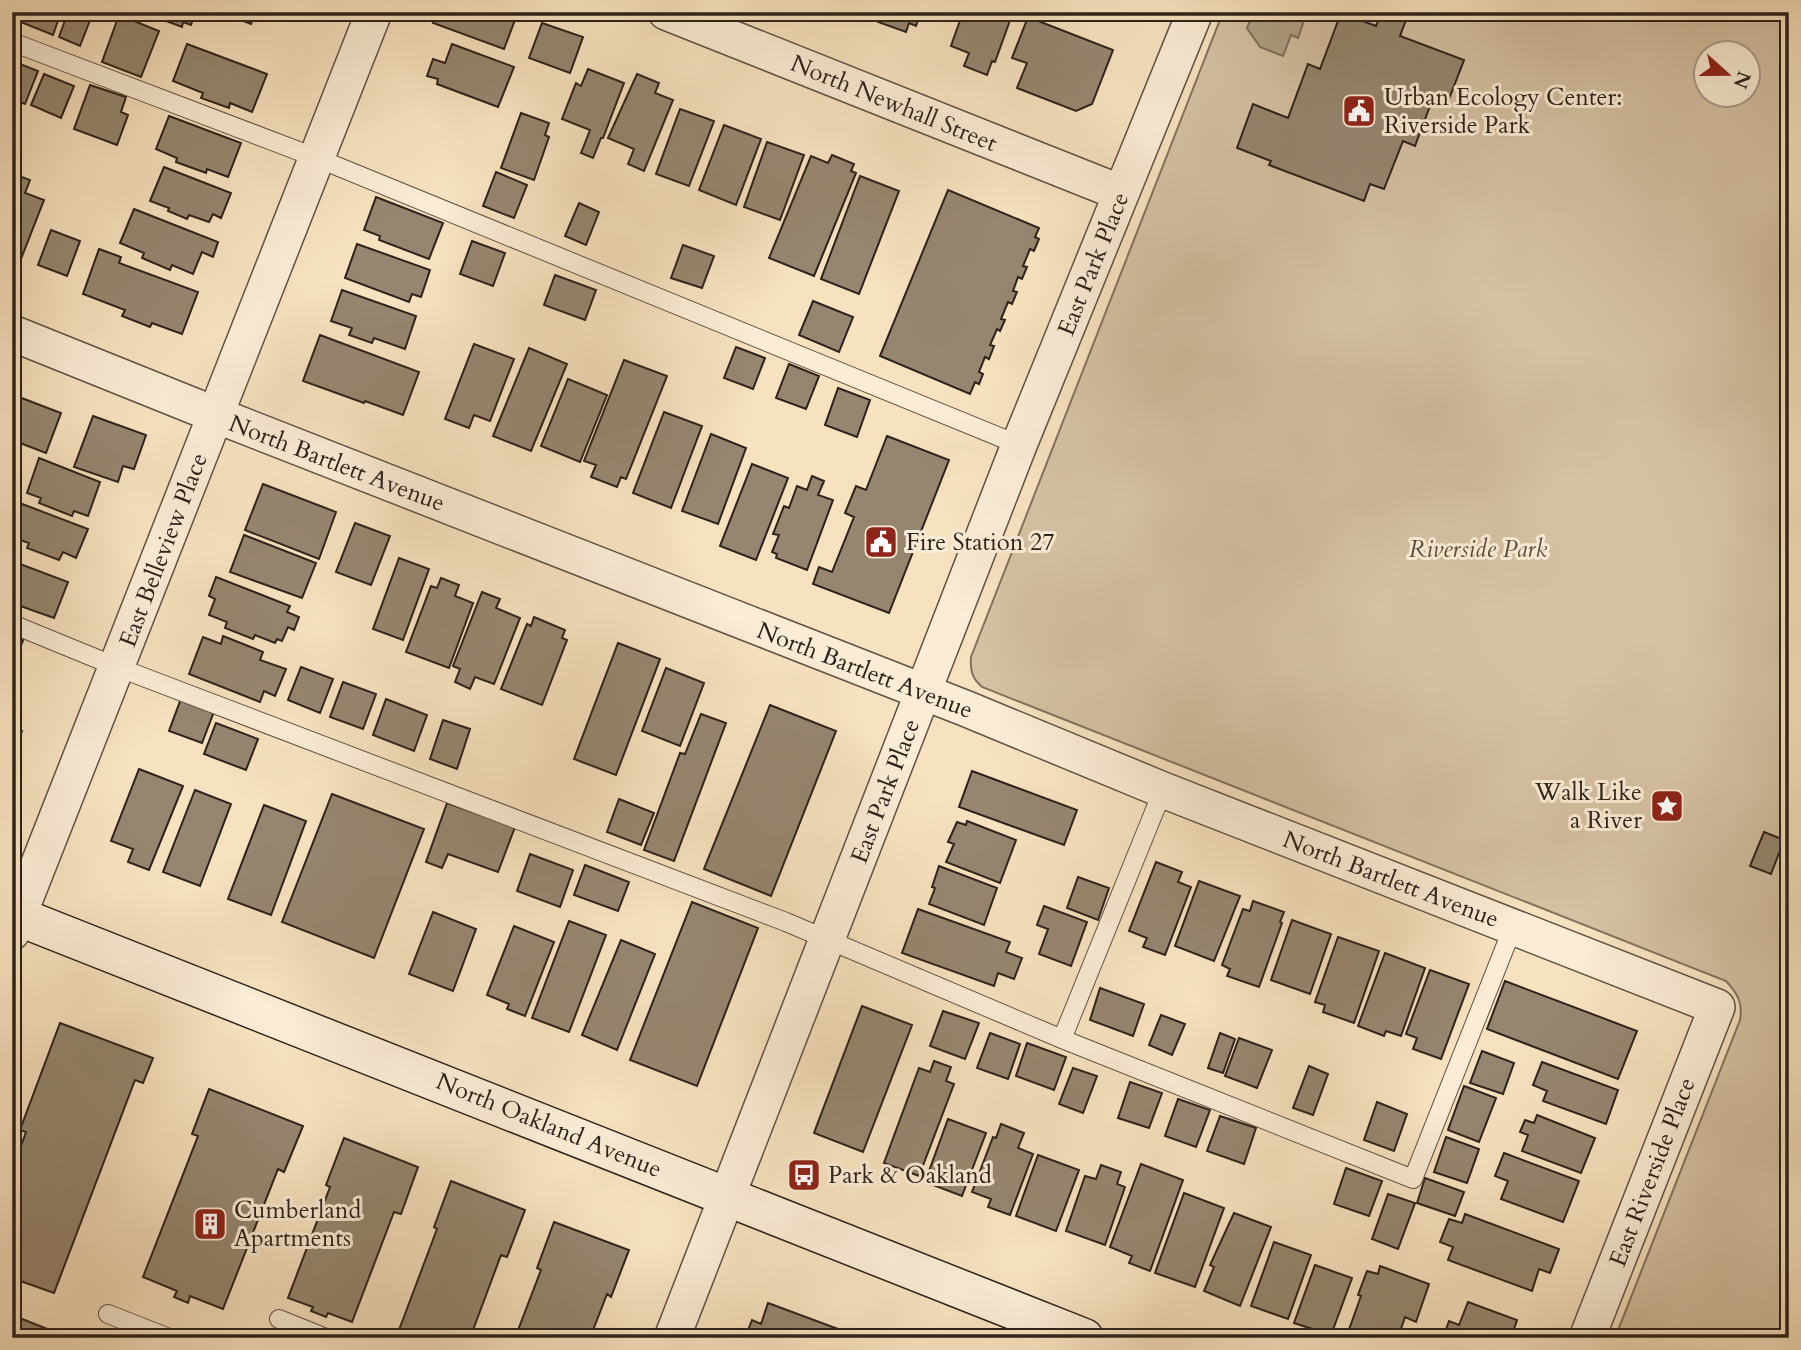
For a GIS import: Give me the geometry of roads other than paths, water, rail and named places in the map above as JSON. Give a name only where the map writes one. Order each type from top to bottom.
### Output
[{"type":"main road","name":"North Oakland Avenue","points":[[14,921],[727,1196],[1084,1338]]},
{"type":"street","name":"East Belleview Place","points":[[14,921],[117,667],[374,12]]},
{"type":"street","name":"North Newhall Street","points":[[666,12],[1121,193]]},
{"type":"street","name":"East Park Place","points":[[672,1338],[1019,445],[1195,12]]},
{"type":"street","name":"North Bartlett Avenue","points":[[12,333],[1717,1007]]},
{"type":"street","name":"East Riverside Place","points":[[1587,1338],[1717,1007]]},
{"type":"lane","points":[[12,42],[317,158],[1019,445]]},
{"type":"lane","points":[[12,624],[117,667],[786,922],[1062,1039],[1413,1179],[1513,927]]},
{"type":"lane","points":[[1062,1039],[1163,790]]},
{"type":"lane","points":[[108,1314],[169,1338]]},
{"type":"lane","points":[[279,1319],[326,1338]]},
{"type":"place","name":"Urban Ecology Center: Riverside Park","points":[[1359,111]]},
{"type":"place","name":"Fire Station 27","points":[[881,542]]},
{"type":"place","name":"Walk Like a River","points":[[1667,806]]},
{"type":"place","name":"Park & Oakland","points":[[804,1175]]},
{"type":"place","name":"Cumberland Apartments","points":[[210,1224]]},
{"type":"park label","name":"Riverside Park","points":[[1478,549]]}]
